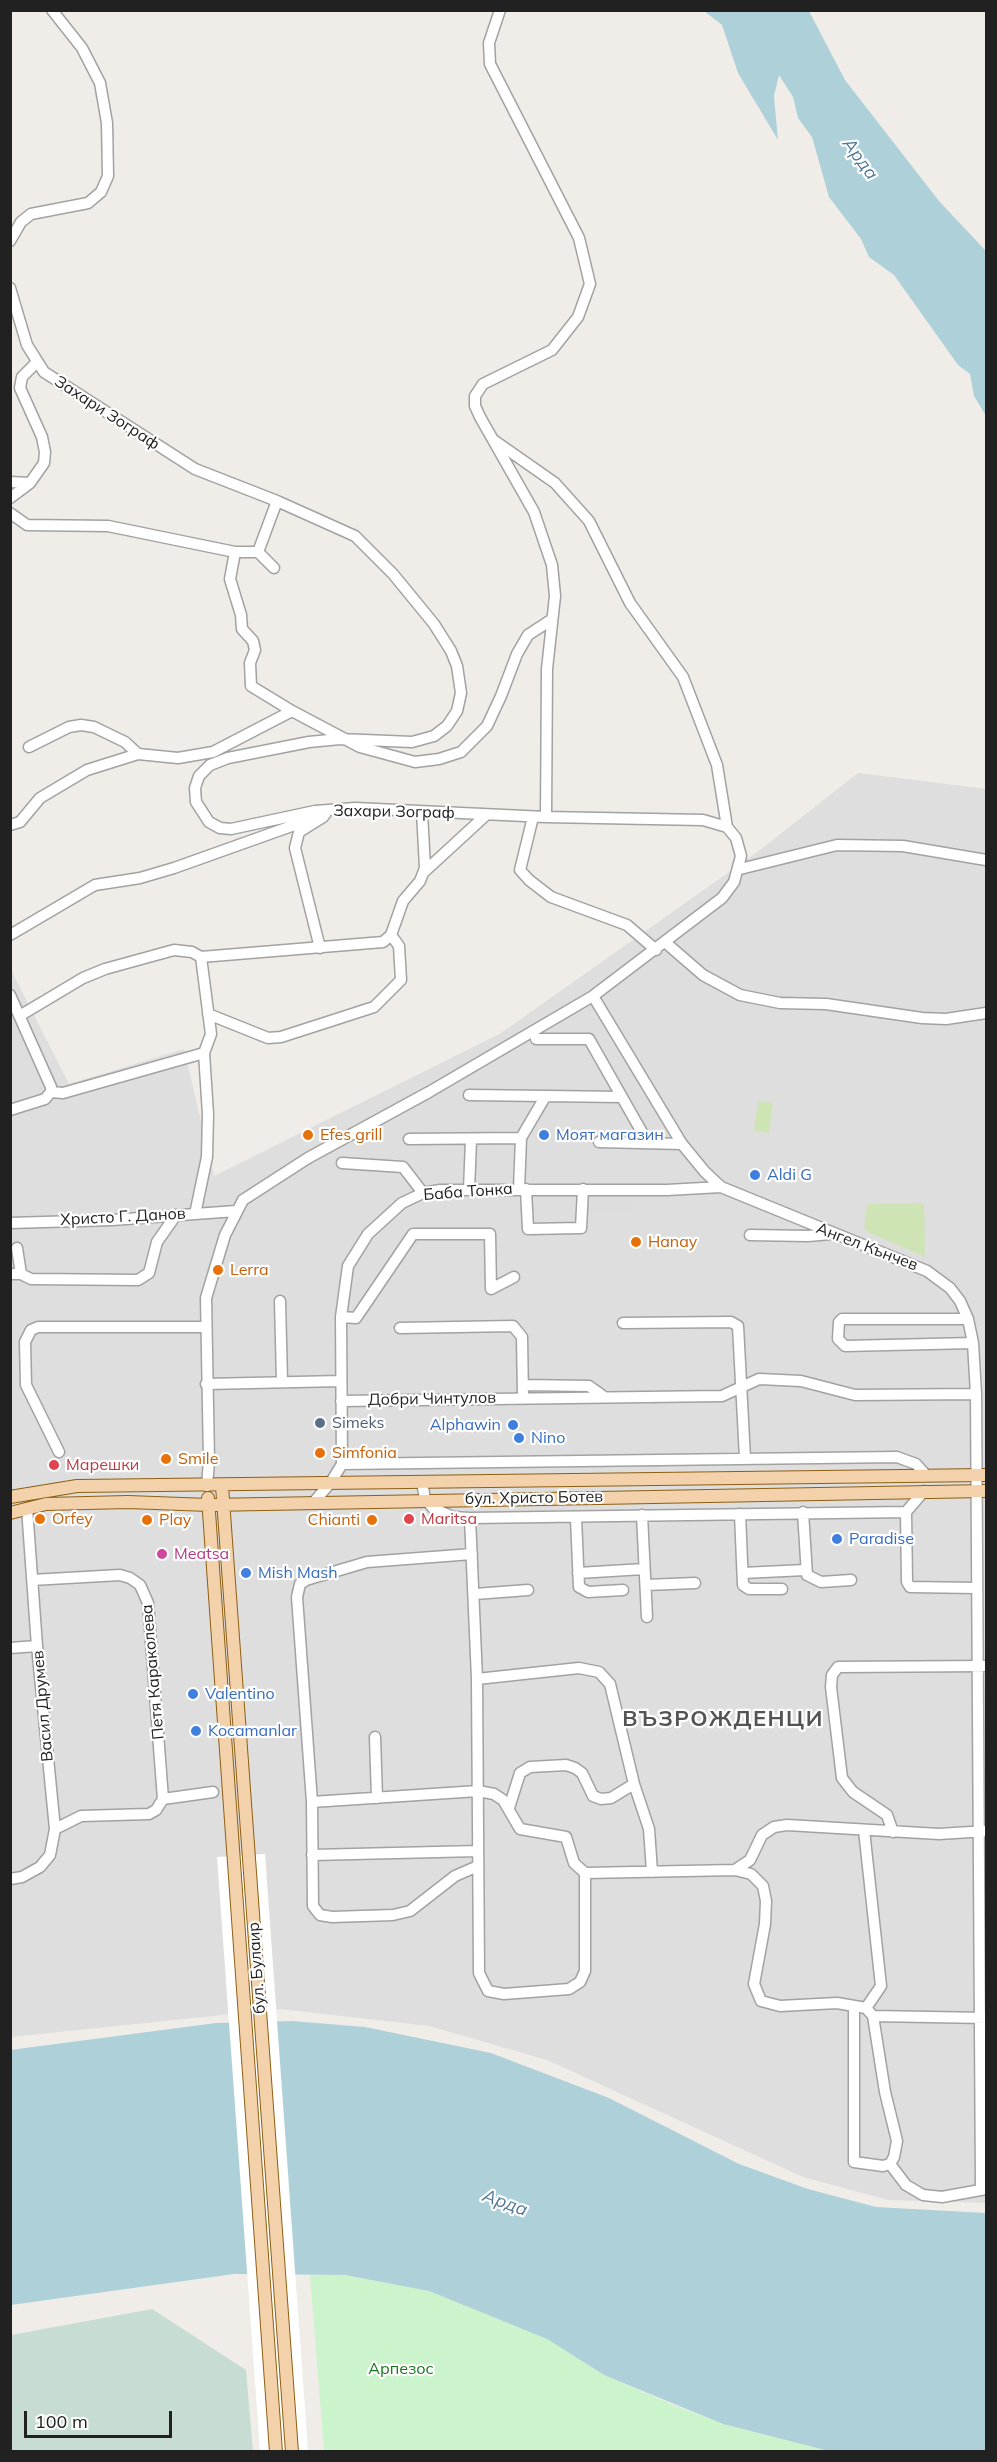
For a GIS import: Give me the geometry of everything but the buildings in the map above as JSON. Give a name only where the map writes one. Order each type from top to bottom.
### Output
[{"type":"main road","name":"бул. Христо Ботев","points":[[10,1497],[77,1486],[981,1475]]},
{"type":"main road","name":"бул. Булаир","points":[[207,1486],[276,2451]]},
{"type":"main road","name":"бул. Булаир","points":[[222,1486],[292,2451]]},
{"type":"main road","name":"бул. Христо Ботев","points":[[10,1513],[46,1504],[128,1502],[209,1505],[425,1499],[981,1491]]},
{"type":"street","points":[[10,241],[21,222],[31,214],[88,203],[101,192],[108,176],[107,123],[100,83],[82,48],[52,10]]},
{"type":"street","points":[[500,10],[489,44],[490,64],[579,238],[590,284],[578,317],[552,350],[478,388],[475,406],[534,512],[552,565],[555,596],[547,669],[546,817]]},
{"type":"street","name":"Захари Зограф","points":[[10,288],[27,345],[36,363],[72,392],[195,470],[341,528],[369,549],[434,624],[451,651],[457,666],[461,682],[460,700],[452,720],[441,731],[412,742],[340,739],[269,749],[228,758],[210,765],[199,776],[195,788],[196,802],[202,815],[220,828],[251,827],[315,811],[355,808],[533,817],[703,820],[727,827]]},
{"type":"street","points":[[10,498],[30,483],[44,463],[45,452],[42,437],[21,388],[21,377],[36,363]]},
{"type":"street","points":[[207,1486],[210,1461],[205,1328],[210,1280],[236,1211],[251,1194],[308,1158],[429,1092],[593,996],[666,943],[722,898],[740,869],[740,848],[736,838],[727,827],[717,765],[683,677],[630,603],[589,521],[555,483],[495,441]]},
{"type":"street","points":[[10,482],[30,483]]},
{"type":"street","points":[[258,552],[277,501]]},
{"type":"street","points":[[10,513],[27,525],[108,526],[235,552],[258,552],[274,568]]},
{"type":"street","points":[[235,552],[230,579],[241,615],[242,629],[253,641],[255,650],[250,663],[252,686],[292,711],[317,723],[340,739],[415,762],[439,759],[461,752],[487,726],[517,654],[528,635],[551,620]]},
{"type":"street","points":[[10,825],[20,822],[40,798],[87,770],[138,754],[178,759],[213,752],[292,711]]},
{"type":"street","points":[[29,747],[69,727],[81,724],[94,727],[125,742],[138,754]]},
{"type":"street","points":[[320,948],[295,848],[299,832],[323,817],[328,810]]},
{"type":"street","points":[[10,935],[95,885],[127,880],[174,868],[303,822],[315,811]]},
{"type":"street","points":[[422,812],[424,872]]},
{"type":"street","points":[[21,1015],[61,990],[105,969],[174,950],[192,952],[201,957],[383,942],[391,935],[403,901],[420,881],[424,872],[486,814]]},
{"type":"street","points":[[533,817],[520,870],[529,880],[551,897],[627,925],[656,950]]},
{"type":"street","points":[[740,869],[837,845],[903,846],[987,860]]},
{"type":"street","points":[[208,1014],[268,1038],[281,1037],[374,1007],[401,980],[399,946],[391,935]]},
{"type":"street","points":[[666,943],[703,975],[740,995],[780,1003],[826,1004],[922,1018],[946,1019],[987,1013]]},
{"type":"street","points":[[195,1214],[207,1157],[208,1114],[204,1053],[211,1034],[201,957]]},
{"type":"street","points":[[10,995],[50,1082],[51,1092],[45,1099],[10,1110]]},
{"type":"street","name":"Ангел Кънчев","points":[[593,996],[682,1144],[721,1187],[927,1271],[950,1287],[960,1301],[968,1319],[974,1343],[981,1475],[981,1542],[976,1588],[982,1666],[984,2189]]},
{"type":"street","points":[[536,1039],[589,1039],[648,1143]]},
{"type":"street","points":[[51,1092],[63,1093],[204,1053]]},
{"type":"street","points":[[469,1095],[622,1097]]},
{"type":"street","points":[[545,1097],[521,1138],[523,1189],[528,1229],[581,1228],[583,1189]]},
{"type":"street","points":[[409,1139],[521,1138]]},
{"type":"street","points":[[469,1190],[471,1140]]},
{"type":"street","points":[[599,1142],[682,1144]]},
{"type":"street","points":[[342,1164],[403,1167],[423,1193]]},
{"type":"street","name":"Баба Тонка","points":[[342,1464],[341,1317],[345,1278],[357,1249],[382,1219],[411,1197],[423,1193],[469,1190],[667,1190],[721,1187]]},
{"type":"street","name":"Христо Г. Данов","points":[[10,1223],[236,1211]]},
{"type":"street","points":[[17,1248],[16,1274],[31,1279],[138,1280],[148,1273],[157,1242],[176,1215]]},
{"type":"street","points":[[750,1235],[808,1236],[832,1233]]},
{"type":"street","points":[[341,1317],[356,1318],[413,1234],[490,1234],[491,1290],[514,1277]]},
{"type":"street","points":[[280,1301],[282,1382]]},
{"type":"street","points":[[968,1319],[842,1319],[839,1322],[838,1339],[846,1346],[974,1343]]},
{"type":"street","points":[[623,1323],[735,1323],[741,1333],[745,1458]]},
{"type":"street","points":[[399,1328],[513,1326],[522,1337],[523,1397]]},
{"type":"street","points":[[58,1452],[26,1385],[25,1342],[31,1330],[38,1327],[205,1328]]},
{"type":"street","name":"Добри Чинтулов","points":[[341,1401],[722,1396],[741,1388],[752,1380],[759,1379],[801,1381],[855,1395],[976,1394]]},
{"type":"street","points":[[206,1384],[341,1381]]},
{"type":"street","name":"Добри Чинтулов","points":[[523,1385],[589,1386],[603,1396]]},
{"type":"street","points":[[314,1502],[331,1482],[342,1464],[897,1457],[916,1464],[926,1475]]},
{"type":"street","points":[[210,1461],[222,1486]]},
{"type":"street","points":[[422,1482],[425,1499],[442,1514],[470,1518],[906,1512]]},
{"type":"street","points":[[924,1491],[906,1512],[907,1582],[910,1587],[976,1588]]},
{"type":"street","name":"Васил Друмев","points":[[10,1879],[22,1877],[40,1867],[50,1855],[55,1829],[37,1646],[27,1508]]},
{"type":"street","points":[[803,1512],[807,1575],[815,1581],[851,1580]]},
{"type":"street","points":[[740,1514],[746,1588],[782,1589]]},
{"type":"street","points":[[642,1515],[647,1617]]},
{"type":"street","points":[[470,1518],[477,1678],[479,1973],[488,1990],[504,1994],[569,1989],[580,1982],[585,1971],[585,1873]]},
{"type":"street","points":[[576,1518],[579,1587],[583,1591],[624,1590]]},
{"type":"street","points":[[472,1554],[368,1563],[306,1580],[297,1591],[312,1802],[313,1906],[320,1915],[332,1917],[393,1915],[410,1911],[455,1876],[478,1866]]},
{"type":"street","points":[[578,1573],[644,1569]]},
{"type":"street","points":[[743,1573],[805,1570]]},
{"type":"street","name":"Петя Караколева","points":[[32,1580],[120,1575],[140,1585],[148,1603],[163,1799]]},
{"type":"street","points":[[646,1585],[695,1583]]},
{"type":"street","points":[[475,1594],[528,1590]]},
{"type":"street","points":[[10,1648],[37,1646]]},
{"type":"street","points":[[893,1832],[887,1815],[853,1792],[842,1778],[831,1687],[832,1675],[838,1667],[982,1666]]},
{"type":"street","points":[[477,1678],[579,1668],[599,1671],[610,1684],[634,1784],[650,1828],[652,1872]]},
{"type":"street","points":[[375,1737],[377,1798]]},
{"type":"street","points":[[510,1808],[520,1773],[530,1767],[566,1765],[575,1768],[582,1773],[593,1796],[602,1799],[611,1798],[634,1784]]},
{"type":"street","points":[[312,1802],[478,1791],[494,1794],[510,1808],[520,1829],[566,1837],[574,1863],[585,1873],[735,1870],[751,1874],[763,1886],[765,1901],[765,1924],[754,1984],[761,2001],[780,2006],[819,2003],[854,2007],[869,2012],[983,2018]]},
{"type":"street","points":[[55,1829],[81,1816],[149,1814],[156,1810],[163,1799],[213,1792]]},
{"type":"street","points":[[735,1870],[750,1860],[762,1835],[774,1827],[787,1825],[939,1834],[982,1831]]},
{"type":"street","points":[[864,1830],[881,1986],[869,2012],[897,2141],[890,2164]]},
{"type":"street","points":[[312,1855],[478,1851]]},
{"type":"street","points":[[854,2007],[854,2162],[883,2166],[890,2164]]},
{"type":"street","points":[[890,2164],[906,2185],[922,2195],[942,2197],[984,2189]]},
{"type":"shaded area","points":[[858,773],[986,789],[986,2203],[888,2200],[803,2177],[547,2060],[429,2026],[280,2009],[11,2037],[10,968],[69,1084],[184,1049],[214,1176],[501,1033],[756,853]]},
{"type":"shaded area","name":"Hanay","points":[[586,1192],[632,1192],[632,1214],[586,1214]]},
{"type":"green space","points":[[758,1101],[773,1103],[769,1133],[754,1131]]},
{"type":"green space","points":[[924,1203],[925,1257],[868,1232],[864,1227],[867,1204]]},
{"type":"green space","name":"Арпезос","points":[[310,2275],[345,2275],[429,2291],[547,2339],[604,2375],[671,2404],[723,2424],[829,2451],[324,2451]]},
{"type":"green space","points":[[152,2309],[246,2370],[253,2451],[11,2451],[11,2335]]},
{"type":"water","name":"Арда","points":[[704,11],[809,11],[845,80],[939,201],[986,251],[986,416],[974,396],[970,374],[958,365],[894,275],[869,257],[861,239],[829,197],[812,137],[798,118],[793,97],[779,75],[774,96],[778,140],[738,73],[722,25]]},
{"type":"water","name":"Арда","points":[[292,2021],[365,2027],[491,2053],[609,2098],[739,2164],[808,2189],[876,2207],[986,2213],[986,2451],[829,2451],[723,2424],[604,2375],[547,2339],[429,2291],[345,2275],[234,2274],[11,2305],[10,2050],[216,2023]]},
{"type":"pier","points":[[265,1854],[308,2451],[260,2451],[217,1857]]},
{"type":"place","name":"Efes grill","points":[[308,1135]]},
{"type":"place","name":"Моят магазин","points":[[544,1135]]},
{"type":"place","name":"Aldi G","points":[[755,1175]]},
{"type":"place","name":"Hanay","points":[[636,1242]]},
{"type":"place","name":"Lerra","points":[[218,1270]]},
{"type":"place","name":"Simeks","points":[[320,1423]]},
{"type":"place","name":"Alphawin","points":[[513,1425]]},
{"type":"place","name":"Nino","points":[[519,1438]]},
{"type":"place","name":"Simfonia","points":[[320,1453]]},
{"type":"place","name":"Smile","points":[[166,1459]]},
{"type":"place","name":"Марешки","points":[[54,1465]]},
{"type":"place","name":"Orfey","points":[[40,1519]]},
{"type":"place","name":"Maritsa","points":[[409,1519]]},
{"type":"place","name":"Play","points":[[147,1520]]},
{"type":"place","name":"Chianti","points":[[372,1520]]},
{"type":"place","name":"Paradise","points":[[837,1539]]},
{"type":"place","name":"Meatsa","points":[[162,1554]]},
{"type":"place","name":"Mish Mash","points":[[246,1573]]},
{"type":"place","name":"Valentino","points":[[193,1694]]},
{"type":"place","name":"Kocamanlar","points":[[196,1731]]},
{"type":"district","name":"ВЪЗРОЖДЕНЦИ","points":[[723,1719]]}]
